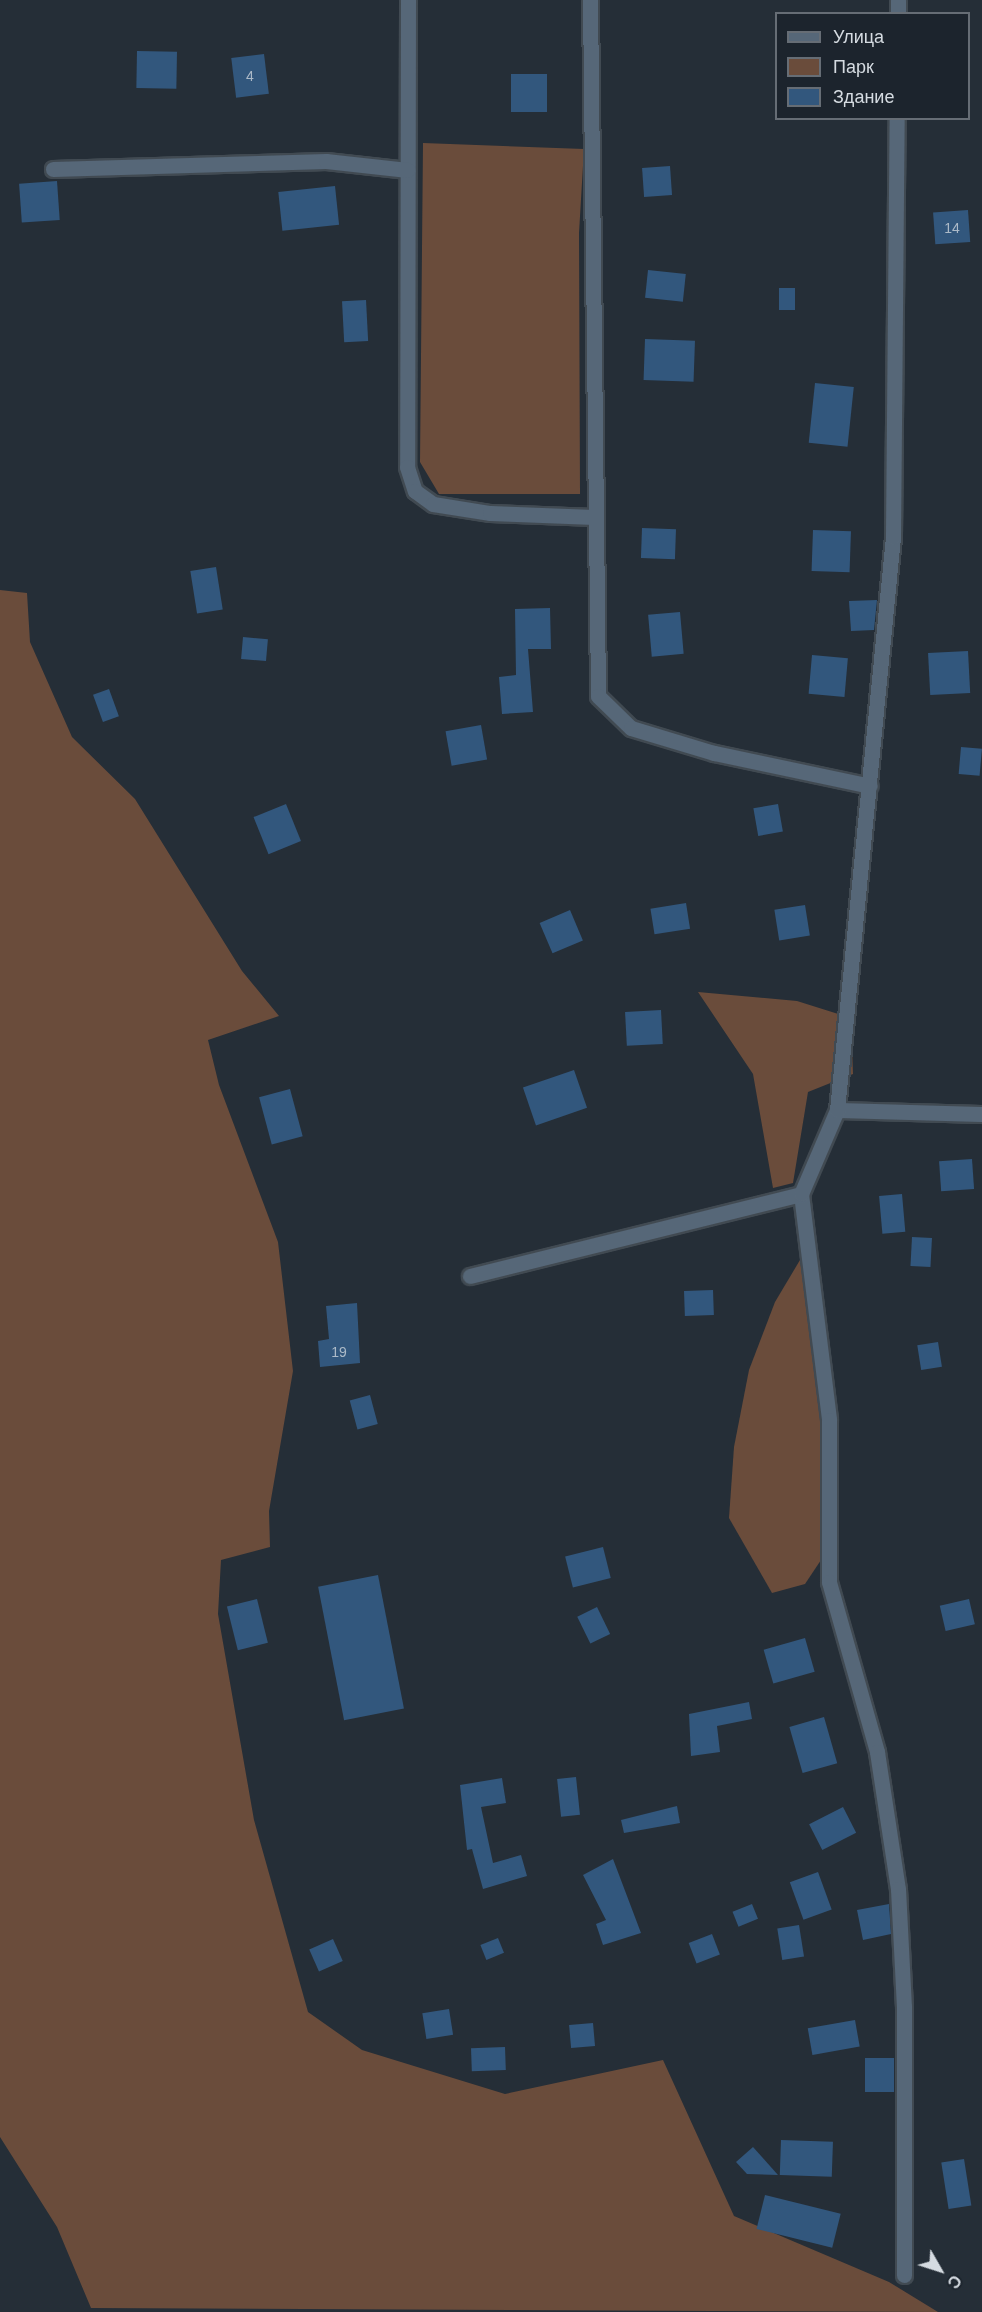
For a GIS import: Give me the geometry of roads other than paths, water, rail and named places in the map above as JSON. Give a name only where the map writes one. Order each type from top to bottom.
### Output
[{"type":"street","points":[[408,0],[407,468],[415,491],[433,504],[490,513],[594,517]]},
{"type":"street","points":[[590,0],[594,517],[598,696],[631,728],[714,753],[870,786]]},
{"type":"street","points":[[897,120],[893,537],[837,1110],[801,1194],[829,1420],[829,1582],[877,1752],[898,1889],[904,2007],[904,2275]]},
{"type":"street","points":[[53,169],[326,161],[408,170]]},
{"type":"street","points":[[837,1110],[982,1114]]},
{"type":"street","points":[[470,1276],[801,1194]]}]
